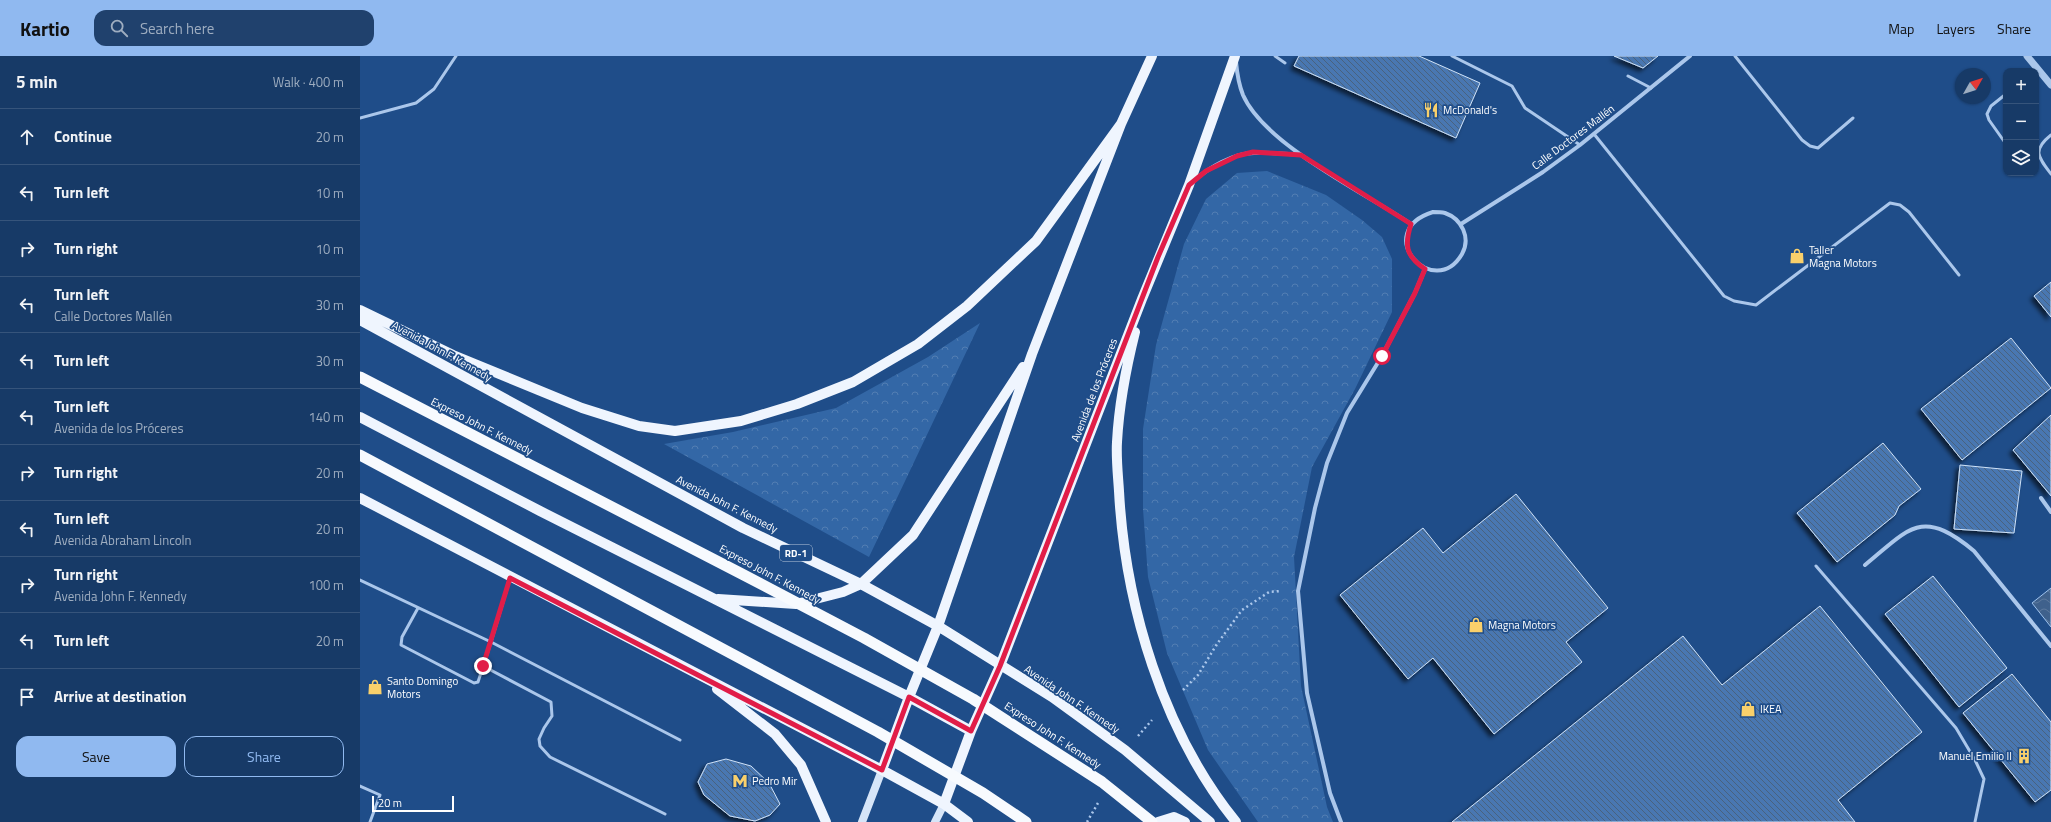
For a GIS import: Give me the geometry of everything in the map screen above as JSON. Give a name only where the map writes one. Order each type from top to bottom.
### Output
[{"type":"highway","name":"Expreso John F. Kennedy","points":[[360,378],[740,573],[864,638],[973,699],[1102,782],[1152,822]]},
{"type":"highway","points":[[360,455],[878,732],[983,793],[1026,822]]},
{"type":"main road","points":[[862,822],[909,697],[938,626],[1032,354],[1121,124],[1152,56]]},
{"type":"main road","name":"Avenida de los Próceres","points":[[944,804],[971,731],[1000,666],[1142,299],[1189,185],[1235,56]]},
{"type":"main road","points":[[360,310],[453,355],[582,408],[638,426],[676,431],[741,420],[796,404],[853,382],[918,344],[967,306],[1036,241],[1121,124]]},
{"type":"main road","points":[[1142,299],[1124,377],[1116,443],[1121,526],[1133,601],[1166,705],[1185,744],[1218,800],[1236,822]]},
{"type":"main road","name":"Avenida John F. Kennedy","points":[[360,320],[743,528],[861,584],[938,626],[1052,697],[1125,750],[1210,822]]},
{"type":"main road","points":[[714,599],[796,604],[843,592],[861,584],[912,535],[1032,354]]},
{"type":"main road","points":[[360,417],[714,599],[909,697],[971,731]]},
{"type":"main road","points":[[360,498],[510,578],[697,673],[882,770],[944,804],[968,822]]},
{"type":"main road","points":[[697,673],[775,734],[801,765],[826,822]]},
{"type":"main road","points":[[935,822],[944,804]]},
{"type":"main road","points":[[1158,822],[1174,817],[1185,822]]},
{"type":"street","points":[[1235,56],[1237,75],[1243,95],[1254,112],[1267,127],[1301,155],[1411,224]]},
{"type":"street","name":"Calle Doctores Mallén","points":[[1461,224],[1543,172],[1580,145],[1690,56]]},
{"type":"street","points":[[2028,56],[2036,68]]},
{"type":"street","points":[[2039,72],[2051,84]]},
{"type":"street","points":[[1189,185],[1206,171],[1237,156],[1253,152],[1301,155]]},
{"type":"street","points":[[1433,212],[1445,213],[1461,224],[1467,237],[1466,247],[1460,258],[1451,266],[1437,270],[1425,269],[1415,262],[1407,251],[1406,238],[1411,224],[1420,216],[1433,212]]},
{"type":"street","points":[[1341,822],[1330,793],[1307,693],[1298,590],[1315,508],[1327,463],[1347,413],[1382,356],[1415,293],[1425,269]]},
{"type":"street","points":[[2040,498],[2051,512]]},
{"type":"street","points":[[1865,565],[1906,531],[1920,525],[1940,528],[1960,539],[1974,551],[2051,646]]},
{"type":"lane","points":[[360,118],[416,103],[434,89],[456,56]]},
{"type":"lane","points":[[1275,56],[1285,63]]},
{"type":"lane","points":[[1452,56],[1512,86],[1526,108],[1580,145]]},
{"type":"lane","points":[[1735,56],[1802,140],[1810,146],[1818,148],[1853,118]]},
{"type":"lane","points":[[1628,76],[1651,88]]},
{"type":"lane","points":[[2003,96],[1991,106],[1987,114],[2003,140]]},
{"type":"lane","points":[[1594,134],[1724,296],[1734,302],[1756,305],[1890,203],[1900,205],[1909,212],[1959,275]]},
{"type":"lane","points":[[2051,135],[2040,143],[2039,150],[2040,160],[2051,174]]},
{"type":"lane","points":[[1816,566],[1956,728],[1984,778],[1975,822]]},
{"type":"lane","points":[[418,608],[402,637],[400,645],[474,683],[478,682],[510,578]]},
{"type":"lane","points":[[360,580],[491,642],[680,740]]},
{"type":"lane","points":[[483,666],[551,702],[552,716],[540,739],[540,746],[550,756],[665,814]]},
{"type":"lane","points":[[360,786],[380,795],[370,822]]},
{"type":"green space","points":[[1267,171],[1326,195],[1362,220],[1382,237],[1392,259],[1392,312],[1355,389],[1312,467],[1294,557],[1301,686],[1327,807],[1333,822],[1258,822],[1208,750],[1167,653],[1148,577],[1143,509],[1143,429],[1156,345],[1184,244],[1206,199],[1237,173]]},
{"type":"green space","points":[[980,323],[869,557],[664,444],[733,432],[836,408],[928,357]]},
{"type":"water","points":[[2051,588],[2051,627],[2032,603]]},
{"type":"building","name":"McDonald's","points":[[1299,56],[1419,56],[1480,83],[1456,138],[1294,66]]},
{"type":"building","points":[[1614,56],[1658,56],[1643,68]]},
{"type":"building","points":[[2051,282],[2051,317],[2034,296]]},
{"type":"building","points":[[2011,338],[2051,388],[1962,460],[1921,409]]},
{"type":"building","points":[[2051,415],[2051,496],[2013,450]]},
{"type":"building","points":[[1883,443],[1921,489],[1899,506],[1895,515],[1837,562],[1797,513]]},
{"type":"building","points":[[1960,465],[2022,471],[2014,533],[1954,529]]},
{"type":"building","name":"Magna Motors","points":[[1516,494],[1608,608],[1566,642],[1582,662],[1494,734],[1433,658],[1408,679],[1340,595],[1423,528],[1443,553]]},
{"type":"building","points":[[1933,576],[2007,668],[1959,707],[1885,614]]},
{"type":"building","name":"IKEA","points":[[1820,606],[1922,732],[1838,800],[1855,822],[1452,822],[1683,636],[1722,685]]},
{"type":"building","name":"Manuel Emilio II","points":[[2012,674],[2051,722],[2051,790],[2035,802],[1963,713]]},
{"type":"building","name":"Pedro Mir","points":[[726,759],[751,766],[769,783],[780,804],[770,815],[755,821],[730,816],[704,795],[698,782],[707,764]]},
{"type":"place","name":"McDonald's","points":[[1431,110]]},
{"type":"place","name":"Taller Magna Motors","points":[[1797,256]]},
{"type":"place","name":"Magna Motors","points":[[1476,625]]},
{"type":"place","name":"Santo Domingo Motors","points":[[375,687]]},
{"type":"place","name":"IKEA","points":[[1748,709]]},
{"type":"place","name":"Manuel Emilio II","points":[[2024,756]]},
{"type":"place","name":"Pedro Mir","points":[[740,781]]},
{"type":"route","points":[[483,666],[510,578],[697,673],[882,770],[909,697],[971,731],[1000,666],[1158,257],[1177,216],[1189,185],[1206,171],[1237,156],[1253,152],[1301,155],[1411,224],[1406,238],[1407,251],[1415,262],[1425,269],[1415,293],[1382,356]]}]
